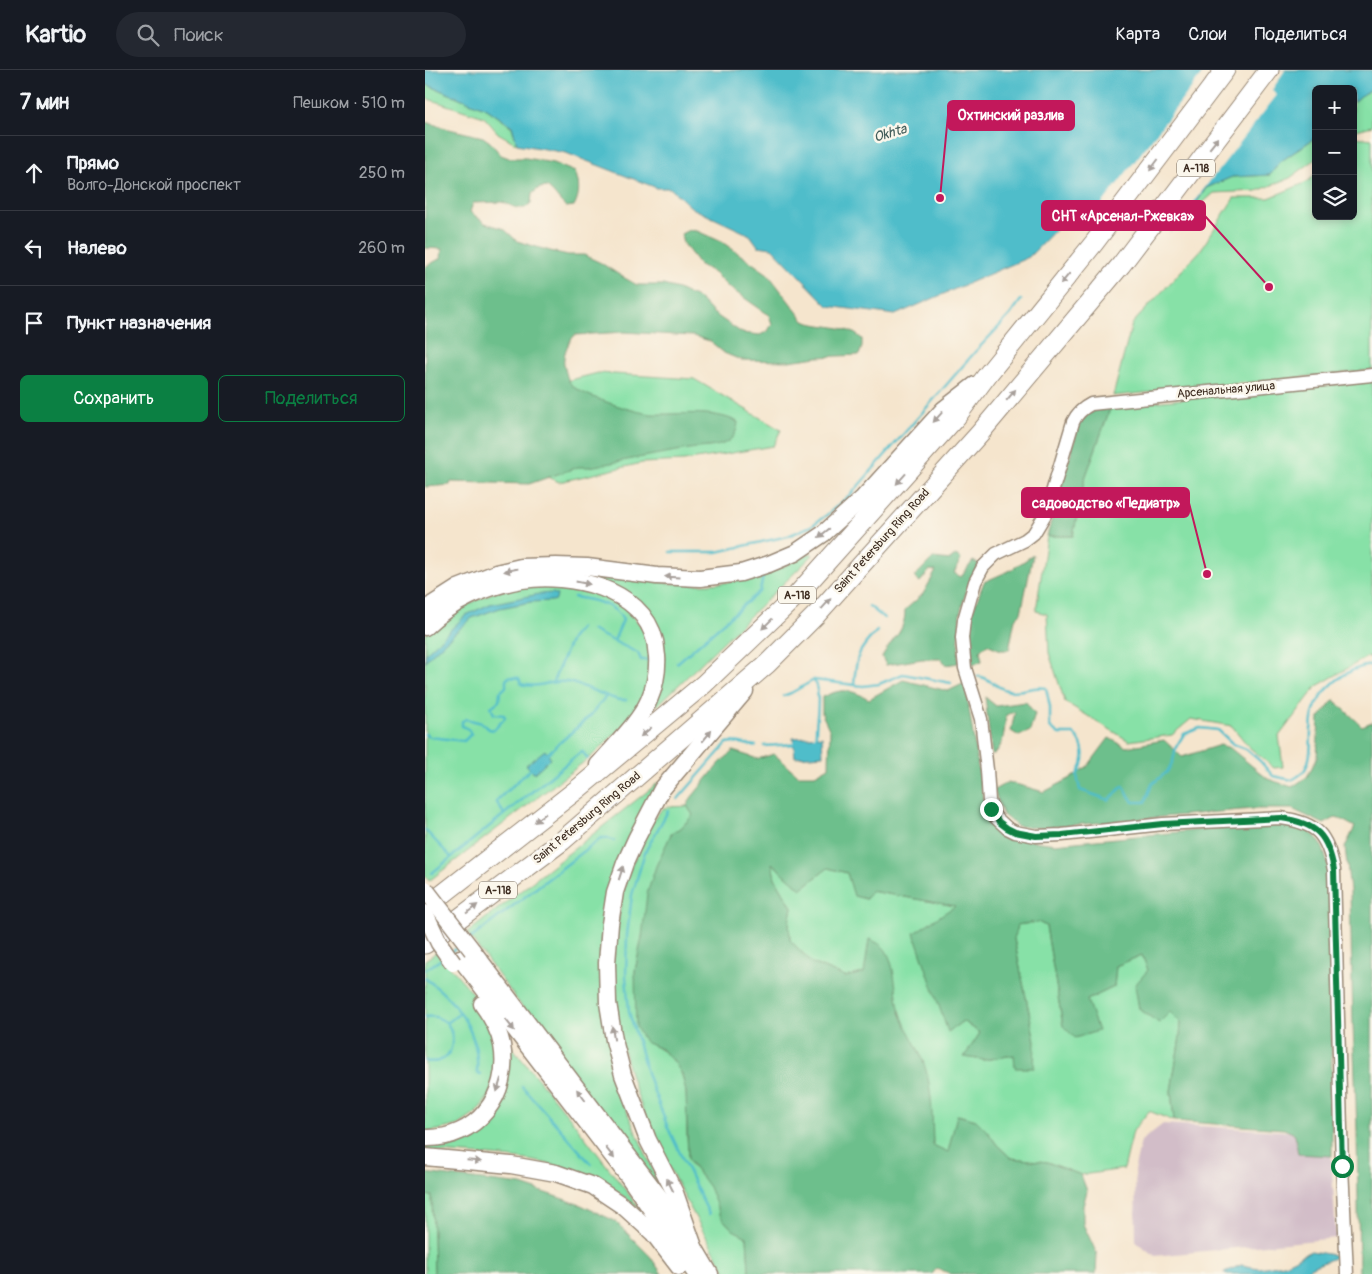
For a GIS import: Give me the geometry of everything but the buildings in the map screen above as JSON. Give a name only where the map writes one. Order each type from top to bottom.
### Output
[{"type":"highway","name":"А-118","points":[[425,908],[579,788],[704,684],[797,595],[956,417],[988,374],[1095,243],[1225,70]]},
{"type":"highway","name":"Saint Petersburg Ring Road","points":[[428,943],[562,841],[767,664],[817,614],[980,433],[1121,265],[1269,70]]},
{"type":"main road","points":[[425,611],[458,588],[496,573],[521,568],[587,567],[657,576],[700,578],[741,573],[769,564],[795,553],[823,534],[863,498],[944,409],[988,374]]},
{"type":"main road","points":[[425,627],[437,616],[461,601],[494,587],[523,580],[555,579],[584,582],[609,590],[630,603],[648,623],[655,641],[657,666],[655,685],[649,702],[638,718],[579,788]]},
{"type":"main road","points":[[694,1246],[675,1193],[648,1140],[623,1075],[614,1040],[608,1003],[607,963],[610,924],[615,892],[625,863],[662,789],[767,664]]},
{"type":"main road","points":[[425,889],[494,1023],[501,1044],[503,1062],[502,1077],[496,1094],[488,1109],[473,1124],[459,1132],[437,1139],[425,1138]]},
{"type":"main road","points":[[425,913],[658,1195],[694,1246],[710,1274]]},
{"type":"main road","points":[[461,957],[628,1176],[696,1274]]},
{"type":"main road","points":[[425,1157],[511,1165],[556,1174],[593,1186],[623,1206],[653,1233],[684,1274]]},
{"type":"street","name":"Арсенальная улица","points":[[1347,1274],[1342,1166],[1334,870],[1327,843],[1321,834],[1313,828],[1300,822],[1281,818],[1163,824],[1036,836],[1015,832],[1007,828],[995,816],[989,801],[981,719],[965,668],[962,638],[964,620],[975,582],[987,563],[996,554],[1025,540],[1040,524],[1073,422],[1081,410],[1091,404],[1372,375]]},
{"type":"shaded area","points":[[1163,1124],[1330,1134],[1336,1238],[1155,1256],[1136,1242],[1135,1167],[1141,1141]]},
{"type":"green space","points":[[425,84],[487,109],[512,127],[517,144],[498,133],[484,117],[425,98]]},
{"type":"green space","points":[[1372,89],[1372,126],[1357,130],[1357,99]]},
{"type":"green space","points":[[425,122],[483,137],[501,155],[509,158],[526,158],[553,163],[575,172],[579,189],[574,206],[566,207],[547,187],[539,188],[532,194],[531,203],[525,208],[517,208],[502,202],[473,203],[470,212],[485,223],[504,229],[517,241],[568,255],[584,255],[637,285],[663,285],[678,289],[701,300],[713,313],[742,333],[760,335],[768,331],[772,324],[769,315],[727,286],[714,273],[699,264],[683,243],[681,234],[689,230],[697,231],[722,242],[768,274],[804,321],[841,328],[862,339],[859,355],[817,357],[789,361],[741,360],[724,353],[710,341],[693,336],[624,332],[575,335],[565,351],[564,365],[569,381],[578,390],[644,413],[718,415],[738,422],[734,436],[727,442],[719,445],[589,467],[578,467],[529,484],[451,482],[450,485],[425,487],[425,267],[441,258],[442,249],[425,248]]},
{"type":"green space","points":[[1357,137],[1372,139],[1372,370],[1113,396],[1132,324],[1200,251],[1234,198],[1269,198],[1307,182],[1312,178],[1312,220],[1357,220]]},
{"type":"green space","points":[[1312,140],[1312,162],[1290,178],[1257,191],[1214,193],[1189,215],[1206,188],[1232,177],[1270,175],[1280,162]]},
{"type":"green space","points":[[598,373],[694,379],[781,430],[773,446],[684,461],[642,463],[559,482],[531,469],[539,388]]},
{"type":"green space","points":[[1372,381],[1372,658],[1367,657],[1317,686],[1279,736],[1283,767],[1274,768],[1249,747],[1232,726],[1191,719],[1172,735],[1129,741],[1065,702],[1049,653],[1047,614],[1036,611],[1047,536],[1073,536],[1084,481],[1111,406]]},
{"type":"green space","points":[[1111,406],[1084,481],[1073,536],[1047,536],[1079,425],[1092,412]]},
{"type":"green space","points":[[811,553],[813,555],[658,705],[655,704],[664,670],[664,644],[655,624],[588,578],[590,574],[652,582],[713,584],[754,577],[783,567]]},
{"type":"green space","points":[[956,555],[961,559],[954,573],[961,577],[973,561],[979,564],[967,588],[960,614],[958,663],[946,665],[942,659],[922,659],[886,665],[882,657],[903,625],[905,610],[923,594],[936,571],[930,570],[920,582],[914,577],[933,558],[950,560]]},
{"type":"green space","points":[[1033,555],[1021,613],[1015,619],[1009,650],[1001,650],[987,644],[980,651],[982,661],[973,665],[969,643],[972,613],[984,582],[1011,570]]},
{"type":"green space","points":[[531,584],[590,589],[621,604],[643,628],[651,654],[646,689],[635,712],[593,755],[429,881],[425,876],[425,635],[448,614],[492,593]]},
{"type":"green space","points":[[903,680],[948,691],[965,683],[985,812],[997,827],[1018,839],[1055,844],[1273,823],[1301,829],[1310,832],[1316,837],[1321,844],[1331,880],[1332,1156],[1298,1154],[1295,1134],[1284,1129],[1174,1121],[1171,1091],[1181,1023],[1170,1012],[1159,1023],[1139,1009],[1135,985],[1148,970],[1142,955],[1116,966],[1114,987],[1087,1000],[1098,1031],[1075,1038],[1063,1026],[1046,926],[1038,922],[1017,925],[1014,939],[1035,1041],[1034,1068],[1015,1068],[1014,1055],[984,1060],[964,1057],[980,1033],[963,1021],[948,1032],[914,933],[955,906],[871,891],[866,899],[854,896],[847,873],[828,868],[801,889],[772,863],[775,878],[792,907],[789,923],[790,940],[812,963],[845,977],[864,973],[869,939],[881,945],[887,952],[893,968],[900,1012],[921,1055],[929,1081],[933,1145],[948,1152],[957,1115],[976,1120],[1011,1158],[1047,1162],[1081,1175],[1087,1191],[1083,1206],[1083,1224],[1097,1254],[1096,1274],[951,1274],[937,1268],[932,1274],[751,1274],[749,1270],[747,1237],[733,1230],[721,1217],[709,1187],[688,1159],[686,1092],[682,1074],[673,1060],[661,1049],[645,1042],[636,1027],[635,971],[642,937],[647,894],[656,866],[671,834],[681,828],[693,815],[687,806],[691,798],[719,764],[733,751],[758,759],[774,754],[798,775],[815,775],[829,767],[830,731],[822,714],[822,697],[835,692],[846,691],[869,699]]},
{"type":"green space","points":[[985,697],[996,706],[1026,702],[1035,714],[1030,731],[1019,736],[1011,731],[1015,712],[1006,715],[1002,743],[992,756]]},
{"type":"green space","points":[[1334,700],[1362,726],[1372,722],[1372,1274],[1359,1274],[1350,891],[1345,847],[1355,827],[1337,817],[1324,824],[1292,809],[1252,809],[1039,828],[1017,826],[1003,815],[994,790],[1008,782],[1044,792],[1071,778],[1088,766],[1109,738],[1126,747],[1164,740],[1182,757],[1220,745],[1230,748],[1268,779],[1292,787],[1307,777],[1317,758],[1319,718]]},
{"type":"green space","points":[[658,783],[609,890],[616,1077],[628,1114],[667,1201],[467,933]]},
{"type":"green space","points":[[687,806],[693,815],[681,828],[671,834],[642,937],[635,971],[646,1042],[661,1050],[672,1060],[684,1081],[689,1161],[710,1188],[722,1217],[730,1227],[747,1237],[749,1270],[751,1274],[727,1274],[667,1164],[634,1086],[623,1047],[615,1006],[613,960],[622,900],[629,872],[649,829],[660,811],[666,807]]},
{"type":"green space","points":[[771,862],[801,889],[828,868],[847,873],[855,896],[866,899],[870,891],[956,906],[949,1031],[963,1021],[980,1033],[965,1057],[984,1060],[1015,1055],[1035,1041],[1014,939],[1017,925],[1038,922],[1046,926],[1063,1026],[1087,1000],[1114,987],[1116,966],[1142,955],[1158,991],[1181,1022],[1171,1091],[1174,1121],[1149,1111],[1133,1131],[1124,1169],[1081,1175],[1047,1162],[1011,1158],[976,1120],[958,1115],[948,1153],[933,1145],[930,1095],[923,1061],[905,1026],[900,1010],[864,973],[845,977],[812,963],[790,940],[789,923],[792,907],[775,878]]},
{"type":"green space","points":[[437,952],[467,986],[478,1002],[497,1042],[495,1080],[486,1100],[475,1114],[459,1125],[425,1133],[425,960]]},
{"type":"green space","points":[[509,1044],[571,1119],[640,1209],[601,1182],[575,1171],[554,1165],[511,1158],[425,1151],[425,1146],[458,1139],[476,1130]]},
{"type":"green space","points":[[425,1173],[522,1185],[581,1205],[615,1221],[650,1256],[662,1274],[434,1274],[432,1196],[425,1195]]},
{"type":"green space","points":[[425,1195],[432,1196],[434,1274],[425,1274]]},
{"type":"water","name":"Okhta","points":[[425,70],[1372,70],[1372,89],[1357,99],[1357,85],[1312,85],[1312,140],[1280,162],[1270,175],[1232,177],[1206,188],[1189,215],[1164,237],[1113,219],[1089,214],[1062,223],[1029,257],[895,315],[828,306],[772,248],[758,246],[750,235],[692,208],[670,188],[657,188],[566,153],[517,144],[512,126],[487,109],[425,84]]},
{"type":"water","points":[[553,593],[557,595],[556,600],[531,602],[500,608],[472,618],[427,659],[425,663],[426,653],[466,615],[490,604]]},
{"type":"water","points":[[822,736],[823,755],[795,757],[793,738]]},
{"type":"water","points":[[545,750],[551,758],[534,773],[526,765]]},
{"type":"water","points":[[1311,1251],[1339,1256],[1310,1268],[1302,1274],[1224,1274],[1241,1265],[1259,1268],[1284,1264]]},
{"type":"pier","points":[[1205,70],[1285,70],[1272,90],[1277,95],[1164,240],[1129,237],[1112,221],[1092,217]]},
{"type":"waterway","points":[[670,552],[717,552],[788,536],[811,526],[828,514],[853,492],[975,352],[1010,315],[1021,300]]},
{"type":"waterway","points":[[677,663],[760,591],[763,576]]},
{"type":"waterway","points":[[574,597],[602,603],[619,614],[623,620],[614,641]]},
{"type":"waterway","points":[[869,606],[884,618]]},
{"type":"waterway","points":[[553,682],[571,639],[580,628]]},
{"type":"waterway","points":[[591,630],[638,653],[641,660],[648,660]]},
{"type":"waterway","points":[[854,685],[857,661],[861,649],[877,631]]},
{"type":"waterway","points":[[977,676],[985,678],[1002,689],[1011,691],[1046,688],[1050,707],[1050,727],[1059,734],[1074,734],[1083,748],[1082,764],[1077,775],[1080,790],[1109,800],[1123,786],[1133,802],[1145,802],[1152,784],[1167,772],[1173,761],[1176,747],[1184,734],[1200,728],[1218,730],[1233,744],[1246,749],[1273,776],[1292,780],[1303,772],[1307,764],[1313,714],[1321,696],[1335,681],[1344,675],[1353,670],[1372,665]]},
{"type":"waterway","points":[[783,696],[814,680],[863,686],[879,684],[903,674],[951,683]]},
{"type":"waterway","points":[[425,734],[430,737],[464,741],[471,734],[468,729],[462,726],[462,721],[466,719],[482,723],[489,729],[494,730],[505,718],[504,715],[494,714],[491,707],[499,701],[500,692],[506,687],[506,680],[509,677],[519,678],[521,684],[527,685],[567,682],[619,700],[626,700]]},
{"type":"waterway","points":[[814,680],[818,694],[816,737]]},
{"type":"waterway","points":[[546,755],[591,715],[606,696]]},
{"type":"waterway","points":[[678,799],[727,743],[738,742],[756,746]]},
{"type":"waterway","points":[[764,746],[796,744]]},
{"type":"waterway","points":[[432,873],[582,751],[588,759]]},
{"type":"waterway","points":[[504,814],[496,801],[533,767]]},
{"type":"waterway","points":[[668,811],[645,852],[632,895],[627,935],[626,976],[629,1012],[648,1076],[668,1128],[709,1214]]},
{"type":"waterway","points":[[425,830],[451,857]]},
{"type":"waterway","points":[[470,939],[601,838],[608,838],[614,841]]},
{"type":"waterway","points":[[451,952],[461,945]]},
{"type":"waterway","points":[[425,970],[443,958]]},
{"type":"waterway","points":[[425,978],[447,997],[464,1019],[475,1044],[477,1072],[480,1074]]},
{"type":"waterway","points":[[425,1017],[437,1017],[447,1023],[460,1013]]},
{"type":"waterway","points":[[425,1061],[438,1061],[448,1055],[452,1039],[447,1023]]},
{"type":"waterway","points":[[522,1086],[591,1164]]},
{"type":"place","name":"Охтинский разлив","points":[[940,198]]},
{"type":"place","name":"СНТ «Арсенал-Ржевка»","points":[[1269,287]]},
{"type":"place","name":"садоводство «Педиатр»","points":[[1207,574]]},
{"type":"route","points":[[991,809],[999,822],[1007,828],[1025,835],[1036,836],[1163,824],[1281,818],[1300,822],[1321,834],[1330,851],[1334,870],[1342,1166]]}]
